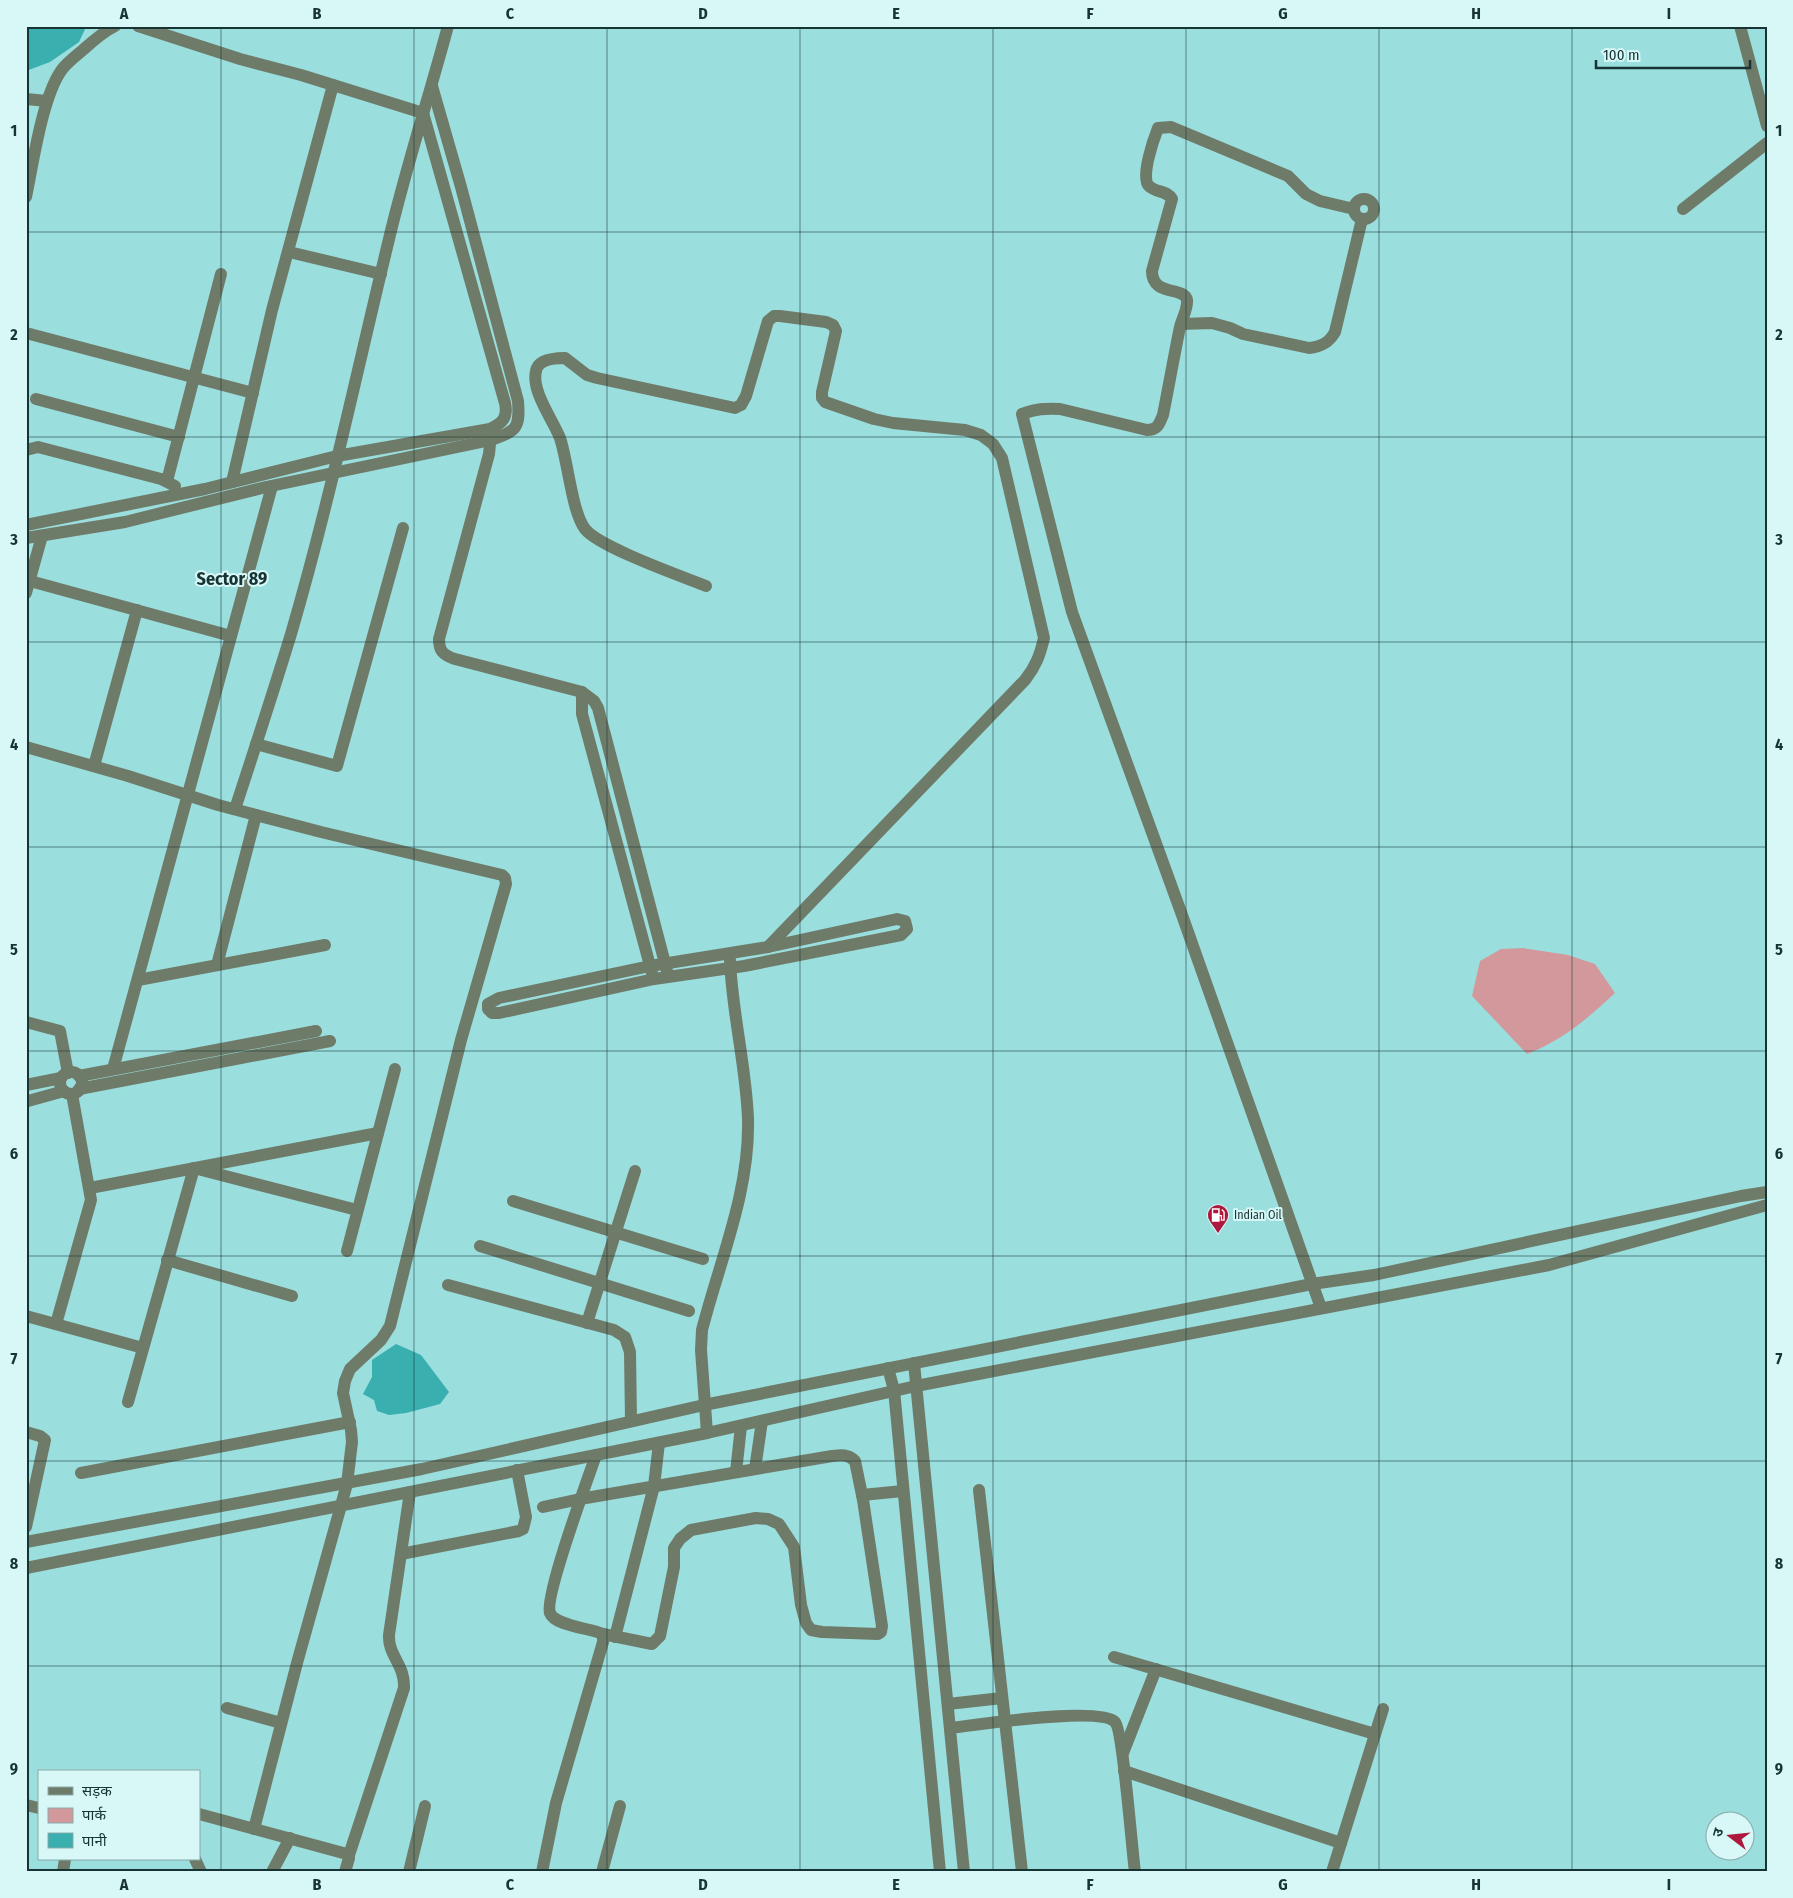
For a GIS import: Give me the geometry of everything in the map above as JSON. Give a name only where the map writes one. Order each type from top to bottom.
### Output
[{"type":"street","points":[[26,197],[47,101],[63,68],[104,32],[116,26]]},
{"type":"street","points":[[138,26],[240,59],[424,113]]},
{"type":"street","points":[[235,809],[291,634],[334,472],[381,274],[448,26]]},
{"type":"street","points":[[1740,26],[1767,126]]},
{"type":"street","points":[[232,482],[252,393],[333,85]]},
{"type":"street","points":[[26,525],[185,493],[337,456],[491,434],[509,434],[516,428],[518,423],[518,401],[462,187],[432,86]]},
{"type":"street","points":[[26,99],[47,101]]},
{"type":"street","points":[[26,538],[125,522],[334,472],[491,434],[501,424],[505,418],[505,403],[424,113]]},
{"type":"street","points":[[1181,324],[1212,323],[1243,334],[1309,348],[1319,347],[1327,343],[1335,332],[1358,214],[1320,201],[1306,194],[1288,176],[1265,165],[1171,127],[1158,128],[1145,180],[1149,185],[1168,193],[1172,199],[1152,277],[1160,288],[1181,294],[1187,299],[1181,324],[1163,415],[1157,429],[1146,430],[1047,408],[1037,408],[1022,414],[1072,612],[1182,915],[1318,1309]]},
{"type":"street","points":[[1683,209],[1767,143]]},
{"type":"street","points":[[289,252],[381,274]]},
{"type":"street","points":[[167,482],[222,274]]},
{"type":"street","points":[[706,586],[622,551],[600,540],[586,530],[579,518],[559,437],[543,404],[535,377],[536,369],[545,361],[565,358],[587,375],[597,378],[735,408],[741,405],[746,396],[768,321],[774,316],[780,316],[826,322],[833,325],[836,331],[822,392],[825,402],[874,419],[893,423],[965,430],[981,435],[993,444],[1002,458],[1044,638],[1036,666],[1025,680],[768,947]]},
{"type":"street","points":[[26,333],[252,393]]},
{"type":"street","points":[[36,399],[179,437]]},
{"type":"street","points":[[505,418],[518,423]]},
{"type":"street","points":[[491,434],[490,454],[439,639],[439,649],[445,656],[582,692],[594,701],[598,708],[669,977]]},
{"type":"street","points":[[26,450],[38,447],[167,482],[185,493]]},
{"type":"street","points":[[114,1069],[272,486]]},
{"type":"street","points":[[256,744],[337,766],[403,528]]},
{"type":"street","points":[[42,536],[28,587],[137,610],[231,636]]},
{"type":"street","points":[[94,766],[137,610]]},
{"type":"street","points":[[582,692],[582,714],[654,979]]},
{"type":"street","points":[[26,747],[256,815],[502,875],[506,884],[461,1040],[390,1326],[381,1340],[350,1369],[345,1381],[343,1393],[350,1422],[352,1442],[347,1484],[281,1723],[254,1829]]},
{"type":"street","points":[[217,965],[256,815]]},
{"type":"street","points":[[896,919],[905,921],[907,926],[906,932],[901,935],[731,968],[654,979],[499,1013],[492,1013],[488,1008],[488,1004],[499,998],[650,966],[730,954],[896,919]]},
{"type":"street","points":[[138,980],[325,945]]},
{"type":"street","points":[[707,1433],[701,1350],[702,1330],[737,1209],[745,1168],[748,1120],[730,954]]},
{"type":"street","points":[[26,1022],[60,1031],[69,1076]]},
{"type":"street","points":[[26,1086],[69,1076],[316,1031]]},
{"type":"street","points":[[27,1101],[330,1040]]},
{"type":"street","points":[[347,1251],[395,1069]]},
{"type":"street","points":[[69,1076],[81,1082],[72,1091]]},
{"type":"street","points":[[69,1076],[60,1085],[72,1091]]},
{"type":"street","points":[[56,1324],[91,1200],[72,1091]]},
{"type":"street","points":[[90,1188],[378,1133]]},
{"type":"street","points":[[194,1168],[357,1210]]},
{"type":"street","points":[[128,1402],[194,1168]]},
{"type":"street","points":[[587,1323],[635,1171]]},
{"type":"street","points":[[26,1542],[422,1469],[704,1405],[1293,1288],[1374,1275],[1767,1192]]},
{"type":"street","points":[[513,1201],[703,1259]]},
{"type":"street","points":[[26,1568],[707,1433],[894,1390],[1549,1265],[1767,1205]]},
{"type":"street","points":[[480,1246],[689,1311]]},
{"type":"street","points":[[167,1260],[292,1296]]},
{"type":"street","points":[[448,1285],[614,1330],[625,1336],[630,1352],[631,1421]]},
{"type":"street","points":[[26,1316],[143,1348]]},
{"type":"street","points":[[914,1363],[964,1872]]},
{"type":"street","points":[[888,1368],[894,1390],[940,1872]]},
{"type":"street","points":[[755,1469],[762,1420]]},
{"type":"street","points":[[81,1473],[350,1422]]},
{"type":"street","points":[[736,1472],[741,1426]]},
{"type":"street","points":[[26,1432],[40,1436],[45,1440],[30,1490],[26,1527]]},
{"type":"street","points":[[542,1872],[550,1826],[603,1642],[609,1636],[654,1486],[658,1443]]},
{"type":"street","points":[[543,1507],[580,1499],[736,1472],[844,1455],[851,1457],[855,1461],[862,1495],[882,1626],[881,1632],[878,1634],[811,1630],[806,1623],[802,1605],[794,1547],[779,1524],[768,1519],[756,1518],[691,1530],[680,1539],[674,1548],[674,1567],[660,1636],[652,1644],[609,1636],[557,1620],[550,1614],[552,1592],[580,1499],[596,1455]]},
{"type":"street","points":[[401,1554],[523,1529],[526,1517],[517,1470]]},
{"type":"street","points":[[980,1490],[1022,1872]]},
{"type":"street","points":[[862,1495],[903,1491]]},
{"type":"street","points":[[345,1872],[404,1688],[402,1668],[389,1644],[410,1492]]},
{"type":"street","points":[[1114,1657],[1376,1734]]},
{"type":"street","points":[[1123,1753],[1156,1669]]},
{"type":"street","points":[[948,1704],[1002,1698]]},
{"type":"street","points":[[227,1708],[281,1723]]},
{"type":"street","points":[[1332,1872],[1383,1710]]},
{"type":"street","points":[[950,1728],[1080,1714],[1107,1717],[1116,1722],[1123,1753],[1135,1872]]},
{"type":"street","points":[[1124,1771],[1341,1843]]},
{"type":"street","points":[[409,1872],[425,1806]]},
{"type":"street","points":[[602,1872],[620,1806]]},
{"type":"street","points":[[200,1814],[349,1855]]},
{"type":"street","points":[[272,1872],[290,1838]]},
{"type":"street","points":[[195,1860],[202,1872]]},
{"type":"green space","points":[[1523,948],[1568,955],[1595,964],[1615,993],[1574,1028],[1552,1042],[1527,1054],[1472,996],[1480,961],[1501,949]]},
{"type":"water","points":[[26,26],[86,27],[79,42],[50,62],[26,71]]},
{"type":"water","points":[[396,1344],[421,1355],[449,1392],[440,1404],[406,1413],[389,1415],[377,1411],[374,1400],[363,1394],[372,1377],[372,1360]]},
{"type":"place","name":"Indian Oil","points":[[1218,1234]]},
{"type":"district","name":"Sector 89","points":[[232,579]]}]
